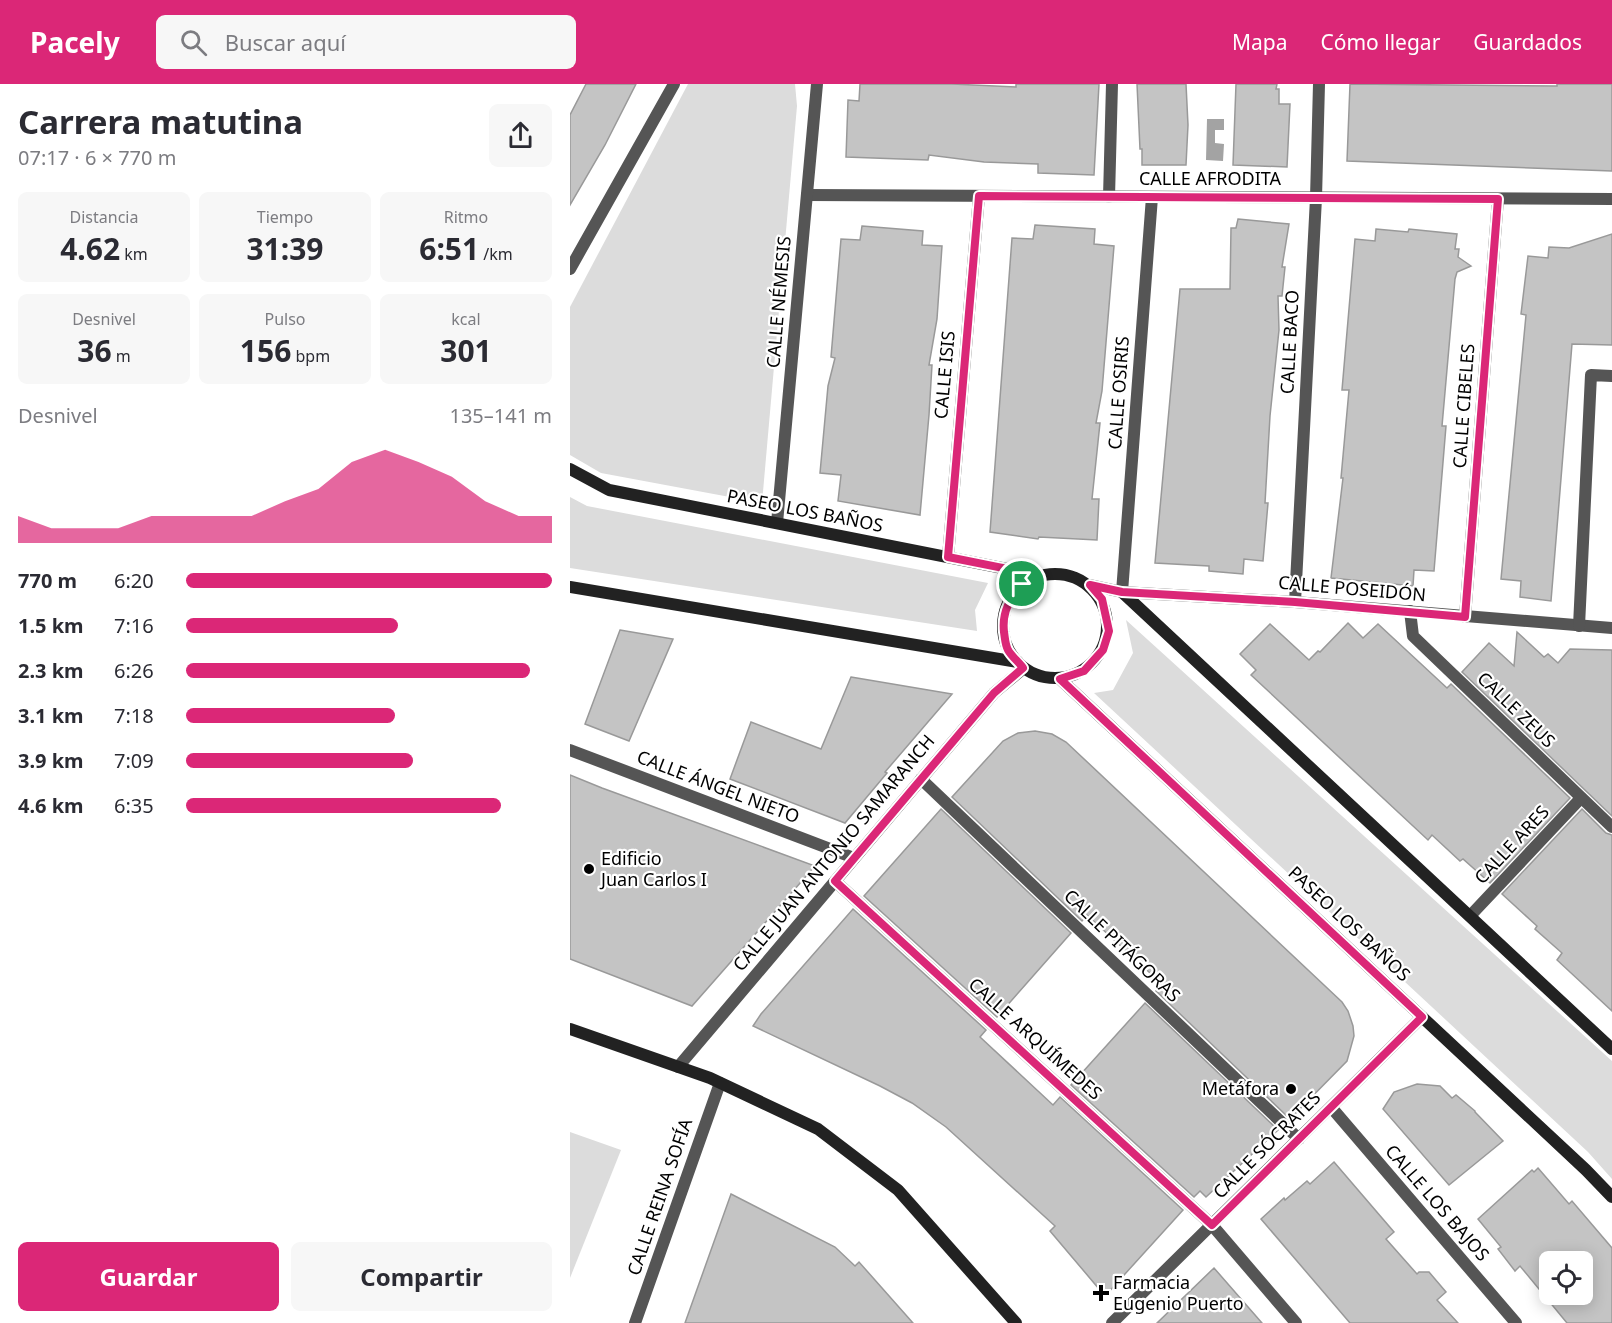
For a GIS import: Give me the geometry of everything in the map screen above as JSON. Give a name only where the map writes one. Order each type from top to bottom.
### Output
[{"type":"street","points":[[570,268],[674,84]]},
{"type":"street","name":"CALLE NÉMESIS","points":[[777,523],[817,84]]},
{"type":"street","points":[[1109,197],[1112,84]]},
{"type":"street","name":"CALLE BACO","points":[[1295,602],[1316,198],[1319,84]]},
{"type":"street","name":"CALLE AFRODITA","points":[[807,195],[1612,200]]},
{"type":"street","name":"CALLE ISIS","points":[[948,557],[979,196]]},
{"type":"street","name":"CALLE OSIRIS","points":[[1122,592],[1152,197]]},
{"type":"street","name":"CALLE CIBELES","points":[[1465,617],[1498,199]]},
{"type":"street","points":[[1579,626],[1591,375],[1612,376]]},
{"type":"street","name":"PASEO LOS BAÑOS","points":[[570,469],[609,490],[1038,575]]},
{"type":"street","points":[[1055,572],[1074,576],[1090,585],[1102,599],[1109,631],[1103,650],[1084,671],[1060,679],[1038,676],[1021,665],[1009,651],[1005,642],[1003,621],[1008,602],[1022,584],[1038,575],[1055,572]]},
{"type":"street","name":"CALLE POSEIDÓN","points":[[1090,585],[1122,592],[1295,602],[1612,628]]},
{"type":"street","points":[[570,587],[1021,665]]},
{"type":"street","points":[[1122,592],[1612,1048]]},
{"type":"street","name":"CALLE ZEUS","points":[[1410,611],[1413,636],[1612,827]]},
{"type":"street","name":"CALLE JUAN ANTONIO SAMARANCH","points":[[678,1067],[994,693],[1021,665]]},
{"type":"street","name":"PASEO LOS BAÑOS","points":[[1060,679],[1586,1170],[1612,1197]]},
{"type":"street","name":"CALLE ÁNGEL NIETO","points":[[570,750],[854,858]]},
{"type":"street","name":"CALLE PITÁGORAS","points":[[921,779],[1299,1139]]},
{"type":"street","name":"CALLE ARES","points":[[1470,916],[1581,798]]},
{"type":"street","name":"CALLE ARQUÍMEDES","points":[[835,881],[1212,1225],[1296,1323]]},
{"type":"street","name":"CALLE SÓCRATES","points":[[1112,1323],[1422,1017]]},
{"type":"street","points":[[570,1029],[720,1083],[818,1129],[898,1190],[1016,1323]]},
{"type":"street","name":"CALLE REINA SOFÍA","points":[[635,1323],[720,1083]]},
{"type":"street","name":"CALLE LOS BAJOS","points":[[1331,1107],[1516,1323]]},
{"type":"shaded area","points":[[688,84],[795,84],[797,106],[762,503],[601,473],[570,455],[570,307]]},
{"type":"shaded area","points":[[1207,119],[1224,119],[1224,130],[1215,130],[1215,143],[1224,144],[1223,161],[1206,160]]},
{"type":"shaded area","points":[[570,497],[587,506],[988,583],[975,610],[977,631],[570,568]]},
{"type":"shaded area","points":[[1126,620],[1612,1061],[1612,1179],[1588,1152],[1094,693],[1113,690],[1133,653]]},
{"type":"shaded area","points":[[570,1132],[621,1150],[570,1278]]},
{"type":"building","points":[[586,84],[636,84],[605,145],[570,205],[570,115]]},
{"type":"building","points":[[860,84],[1016,87],[1016,84],[1099,84],[1094,175],[1038,173],[1038,164],[984,162],[929,155],[928,160],[846,157],[848,100],[859,101]]},
{"type":"building","points":[[1137,84],[1186,84],[1188,125],[1186,165],[1142,165]]},
{"type":"building","points":[[1236,84],[1277,84],[1279,104],[1290,104],[1287,167],[1233,165]]},
{"type":"building","points":[[1350,84],[1557,86],[1557,84],[1612,84],[1612,171],[1347,161]]},
{"type":"building","points":[[1238,219],[1289,224],[1282,267],[1285,267],[1282,296],[1278,296],[1279,330],[1270,416],[1265,503],[1268,503],[1263,561],[1244,559],[1243,574],[1209,571],[1209,566],[1155,563],[1180,289],[1230,289],[1231,228],[1236,228]]},
{"type":"building","points":[[1035,225],[1095,229],[1094,244],[1114,246],[1102,391],[1096,423],[1100,423],[1092,499],[1099,499],[1097,540],[1039,537],[1038,539],[990,532],[1012,238],[1033,239]]},
{"type":"building","points":[[862,226],[923,231],[922,245],[942,246],[937,319],[929,365],[932,365],[920,515],[838,501],[841,475],[820,473],[828,386],[835,358],[831,357],[841,239],[860,240]]},
{"type":"building","points":[[1376,229],[1408,232],[1409,229],[1457,234],[1455,249],[1459,249],[1458,257],[1471,266],[1457,272],[1455,279],[1442,426],[1446,426],[1434,571],[1414,570],[1413,586],[1331,578],[1343,478],[1341,478],[1349,390],[1342,390],[1355,239],[1375,241]]},
{"type":"building","points":[[1612,234],[1612,345],[1572,344],[1551,601],[1520,597],[1521,581],[1501,579],[1526,315],[1521,314],[1528,256],[1548,258],[1549,247],[1569,248]]},
{"type":"building","points":[[1348,623],[1363,638],[1378,624],[1447,688],[1451,684],[1570,798],[1490,883],[1463,859],[1460,861],[1432,835],[1428,840],[1251,675],[1256,670],[1240,654],[1270,624],[1309,660]]},
{"type":"building","points":[[620,630],[673,639],[629,741],[585,724]]},
{"type":"building","points":[[1517,632],[1544,657],[1548,654],[1558,663],[1570,649],[1612,650],[1612,816],[1462,672],[1489,643],[1514,666]]},
{"type":"building","points":[[851,677],[952,694],[845,823],[730,779],[751,722],[821,749]]},
{"type":"building","points":[[1035,731],[1052,734],[1066,742],[1342,1002],[1348,1011],[1354,1036],[1347,1061],[1290,1119],[1156,991],[1162,984],[1087,915],[1082,921],[952,797],[1003,741],[1018,733]]},
{"type":"building","points":[[570,775],[815,866],[692,1006],[570,959]]},
{"type":"building","points":[[941,809],[1071,933],[997,1017],[864,896]]},
{"type":"building","points":[[1582,809],[1606,833],[1612,835],[1612,1011],[1557,960],[1562,953],[1535,929],[1537,926],[1502,894]]},
{"type":"building","points":[[853,909],[986,1030],[980,1037],[1053,1105],[1060,1097],[1183,1210],[1105,1296],[1050,1231],[1055,1226],[946,1127],[912,1103],[880,1086],[753,1026]]},
{"type":"building","points":[[1145,1003],[1278,1130],[1206,1197],[1200,1191],[1194,1197],[1071,1085]]},
{"type":"building","points":[[1417,1084],[1440,1086],[1452,1098],[1456,1095],[1475,1111],[1503,1141],[1449,1185],[1383,1109],[1394,1092]]},
{"type":"building","points":[[1334,1162],[1394,1232],[1386,1239],[1417,1274],[1429,1272],[1446,1292],[1437,1300],[1458,1323],[1350,1323],[1261,1219],[1307,1181],[1310,1184]]},
{"type":"building","points":[[1538,1168],[1569,1204],[1572,1201],[1612,1248],[1612,1323],[1567,1323],[1552,1305],[1593,1305],[1593,1251],[1539,1251],[1539,1289],[1520,1266],[1515,1271],[1498,1249],[1501,1247],[1478,1219],[1532,1170],[1534,1172]]},
{"type":"building","points":[[731,1194],[835,1247],[855,1266],[859,1262],[913,1323],[685,1323]]},
{"type":"building","points":[[1214,1268],[1262,1323],[1157,1323]]},
{"type":"place","name":"Edificio Juan Carlos I","points":[[589,869]]},
{"type":"place","name":"Metáfora","points":[[1291,1089]]},
{"type":"place","name":"Farmacia Eugenio Puerto","points":[[1101,1293]]},
{"type":"route","points":[[979,196],[1498,199],[1465,617],[1295,602],[1122,592],[1090,585],[1102,599],[1109,631],[1103,650],[1084,671],[1060,679],[1422,1017],[1212,1225],[835,881],[994,693],[1023,668],[1009,651],[1005,642],[1003,621],[1008,602],[1022,584],[1038,575],[948,557],[979,196]]}]
